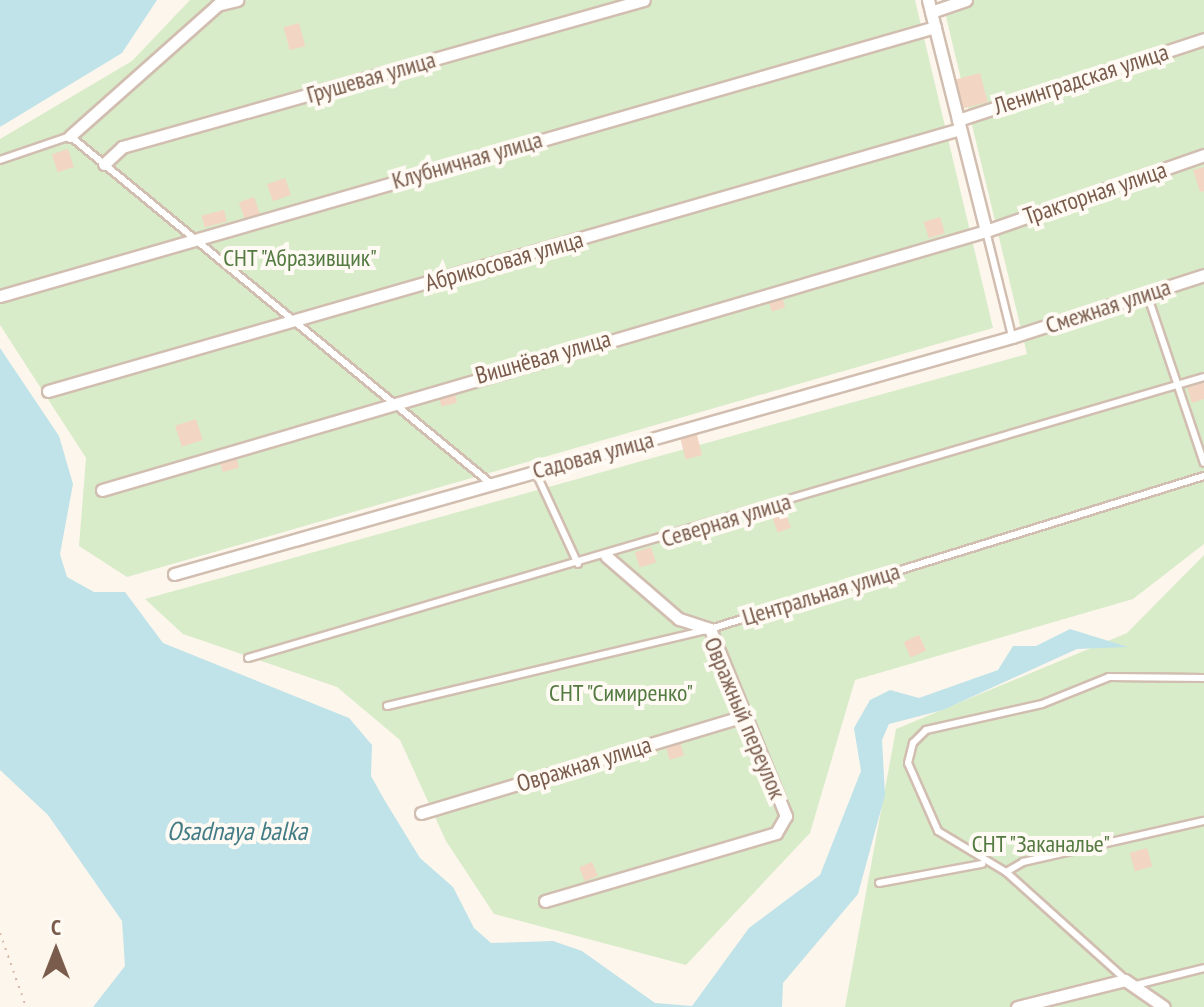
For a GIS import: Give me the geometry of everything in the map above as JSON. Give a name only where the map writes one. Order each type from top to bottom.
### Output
[{"type":"street","points":[[70,136],[220,3],[237,0]]},
{"type":"street","name":"Грушевая улица","points":[[104,164],[122,147],[644,0]]},
{"type":"street","points":[[966,0],[930,6],[986,231]]},
{"type":"street","name":"Клубничная улица","points":[[0,296],[192,238],[935,27]]},
{"type":"street","name":"Ленинградская улица","points":[[959,125],[1204,39]]},
{"type":"street","name":"Абрикосовая улица","points":[[48,391],[959,125]]},
{"type":"street","name":"Тракторная улица","points":[[986,231],[1204,155]]},
{"type":"street","name":"Вишнёвая улица","points":[[102,490],[396,399],[986,231]]},
{"type":"street","name":"Смежная улица","points":[[1012,337],[1204,275]]},
{"type":"street","name":"Садовая улица","points":[[174,574],[489,482],[535,472],[1012,337]]},
{"type":"street","name":"Овражный переулок","points":[[545,901],[776,833],[786,816],[710,629],[679,619],[606,556]]},
{"type":"street","name":"Овражная улица","points":[[421,813],[747,715]]},
{"type":"street","points":[[1017,1007],[1130,982],[1164,1007]]},
{"type":"lane","points":[[0,160],[70,136],[192,238],[396,399],[489,482]]},
{"type":"lane","points":[[986,231],[1012,337]]},
{"type":"lane","points":[[1147,294],[1204,463]]},
{"type":"lane","name":"Северная улица","points":[[248,658],[606,556],[1204,377]]},
{"type":"lane","points":[[535,472],[578,564]]},
{"type":"lane","name":"Центральная улица","points":[[387,706],[710,629],[1204,476]]},
{"type":"lane","points":[[1204,689],[1202,678],[1109,677],[1042,704],[926,730],[913,743],[908,763],[932,819],[983,864],[1006,872],[1130,982],[1204,968]]},
{"type":"lane","points":[[1006,872],[1023,862],[1204,821]]},
{"type":"lane","points":[[879,883],[983,864]]},
{"type":"path","points":[[0,933],[26,1007]]},
{"type":"green space","name":"СНТ \"Абразивщик\"","points":[[190,0],[915,0],[993,328],[127,577],[79,546],[86,458],[0,325],[0,139],[132,61]]},
{"type":"green space","name":"СНТ \"Симиренко\"","points":[[942,0],[1204,0],[1204,544],[1133,599],[855,680],[810,833],[686,965],[494,914],[446,841],[400,740],[337,687],[183,634],[145,599],[1027,354]]},
{"type":"green space","name":"СНТ \"Заканалье\"","points":[[1204,555],[1204,1007],[845,1007],[896,729],[1127,633]]},
{"type":"water","points":[[0,0],[157,0],[122,53],[0,127]]},
{"type":"water","name":"Osadnaya balka","points":[[0,348],[59,436],[73,484],[60,554],[67,577],[94,592],[125,592],[163,643],[349,718],[372,745],[371,776],[385,801],[420,858],[453,887],[474,928],[491,943],[553,941],[582,951],[655,1003],[692,1006],[749,928],[820,875],[861,771],[854,728],[870,700],[890,690],[919,698],[998,670],[1013,646],[1036,646],[1070,629],[1128,647],[1077,649],[943,710],[889,724],[882,740],[885,795],[858,894],[783,983],[782,1007],[93,1007],[125,966],[122,921],[48,815],[0,770]]},
{"type":"building","points":[[299,23],[305,46],[290,50],[284,27]]},
{"type":"building","points":[[980,73],[988,102],[961,109],[953,80]]},
{"type":"building","points":[[68,149],[74,167],[58,172],[52,154]]},
{"type":"building","points":[[1204,167],[1204,191],[1200,192],[1193,170]]},
{"type":"building","points":[[285,178],[291,195],[273,201],[267,184]]},
{"type":"building","points":[[254,197],[260,214],[245,219],[239,202]]},
{"type":"building","points":[[224,210],[227,222],[205,227],[202,216]]},
{"type":"building","points":[[940,217],[945,233],[929,238],[924,222]]},
{"type":"building","points":[[781,294],[785,307],[772,311],[768,298]]},
{"type":"building","points":[[1204,382],[1204,399],[1192,403],[1187,388]]},
{"type":"building","points":[[454,391],[457,403],[441,407],[438,395]]},
{"type":"building","points":[[196,419],[203,440],[182,447],[175,426]]},
{"type":"building","points":[[696,431],[702,455],[686,459],[680,435]]},
{"type":"building","points":[[235,453],[239,467],[223,472],[219,458]]},
{"type":"building","points":[[784,508],[791,528],[778,532],[771,513]]},
{"type":"building","points":[[651,547],[656,562],[640,567],[635,552]]},
{"type":"building","points":[[919,635],[926,650],[911,658],[904,642]]},
{"type":"building","points":[[680,742],[684,755],[670,760],[666,746]]},
{"type":"building","points":[[1147,848],[1152,866],[1135,871],[1130,853]]},
{"type":"building","points":[[592,862],[598,876],[585,881],[579,867]]}]
